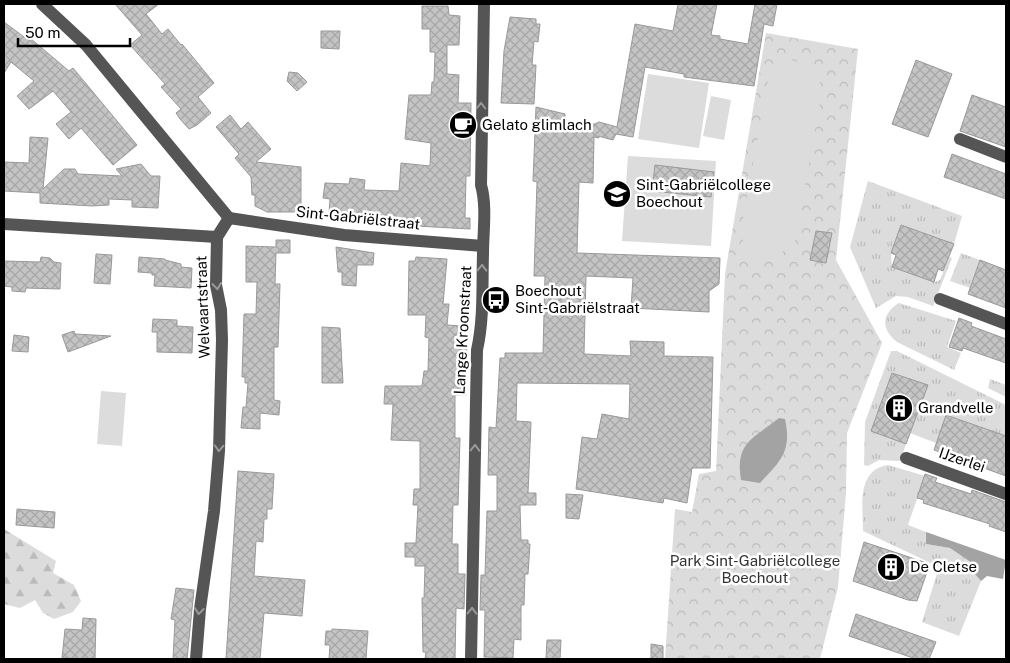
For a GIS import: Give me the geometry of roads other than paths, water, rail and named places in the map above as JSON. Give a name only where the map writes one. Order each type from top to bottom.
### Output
[{"type":"street","points":[[42,4],[86,46],[229,218]]},
{"type":"street","name":"Lange Kroonstraat","points":[[471,659],[476,350],[480,335],[483,246],[484,195],[481,185],[484,4]]},
{"type":"street","points":[[960,139],[1006,157]]},
{"type":"street","name":"Welvaartstraat","points":[[196,659],[219,451],[222,340],[221,310],[216,285],[217,237],[229,218]]},
{"type":"street","name":"Sint-Gabriëlstraat","points":[[229,218],[344,235],[483,246]]},
{"type":"street","points":[[4,224],[217,237]]},
{"type":"street","points":[[940,299],[1006,324]]},
{"type":"street","name":"IJzerlei","points":[[906,458],[1006,494]]},
{"type":"place","name":"Gelato glimlach","points":[[463,125]]},
{"type":"place","name":"Sint-Gabriëlcollege Boechout","points":[[617,194]]},
{"type":"place","name":"Boechout Sint-Gabriëlstraat","points":[[496,300]]},
{"type":"place","name":"Grandvelle","points":[[899,408]]},
{"type":"place","name":"De Cletse","points":[[891,567]]},
{"type":"park label","name":"Park Sint-Gabriëlcollege Boechout","points":[[755,570]]}]
